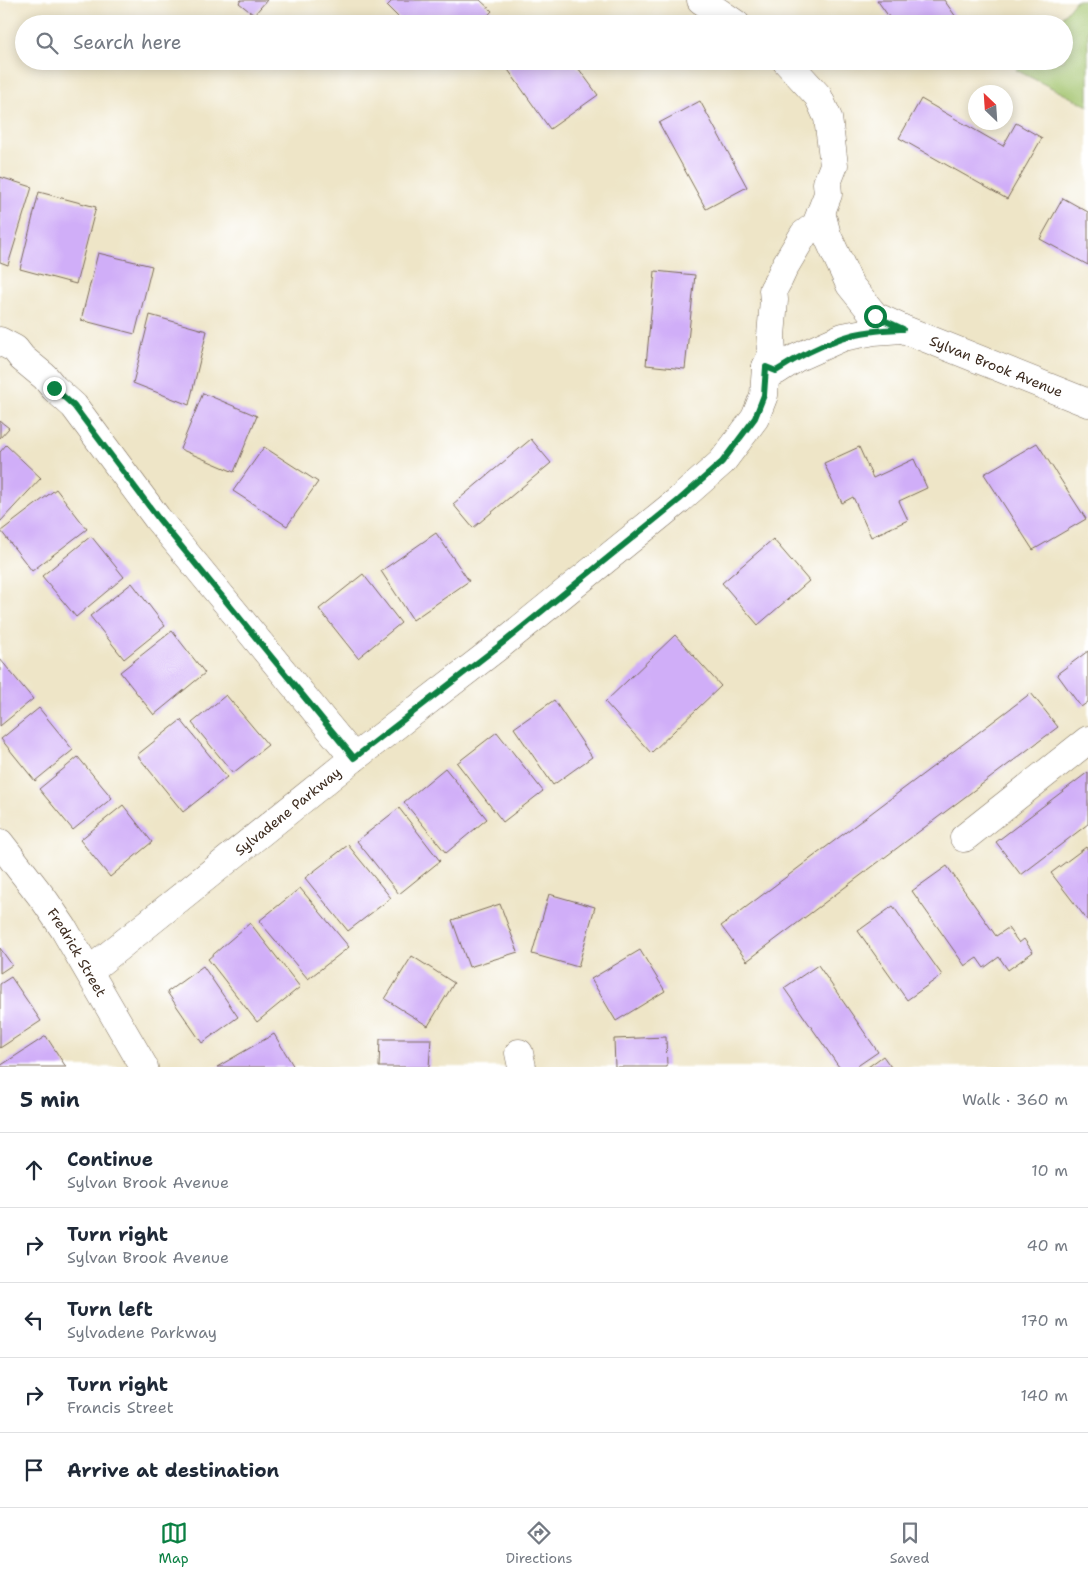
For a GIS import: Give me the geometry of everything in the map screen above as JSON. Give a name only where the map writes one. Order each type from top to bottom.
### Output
[{"type":"street","points":[[701,0],[723,15]]},
{"type":"street","name":"Sylvadene Parkway","points":[[89,971],[354,758],[504,642],[679,500],[722,462],[755,418],[764,395],[766,367],[772,354],[773,290],[804,234],[816,225],[828,194],[827,183],[834,165],[828,118],[818,96],[794,70]]},
{"type":"street","name":"Sylvan Brook Avenue","points":[[821,212],[828,235],[850,285],[875,316],[1088,403]]},
{"type":"street","name":"Sylvan Brook Avenue","points":[[766,367],[776,371],[796,358],[843,337],[874,331],[903,329]]},
{"type":"street","points":[[0,341],[15,349],[22,358],[45,377],[74,406],[158,518],[354,758]]},
{"type":"street","points":[[964,838],[1088,740]]},
{"type":"street","name":"Fredrick Street","points":[[0,843],[45,901],[89,971],[144,1067]]},
{"type":"green space","points":[[1076,0],[1088,0],[1088,106],[1016,70],[1073,70],[1073,15],[1064,15]]},
{"type":"building","points":[[241,0],[267,0],[254,15],[239,3]]},
{"type":"building","points":[[393,0],[480,0],[492,11],[488,15],[396,15],[387,6]]},
{"type":"building","points":[[877,0],[944,0],[955,15],[888,15]]},
{"type":"building","points":[[508,70],[580,70],[598,95],[550,129]]},
{"type":"building","points":[[921,99],[968,126],[968,130],[975,130],[1003,146],[1016,123],[1042,138],[1007,199],[899,138]]},
{"type":"building","points":[[700,101],[747,187],[706,209],[659,123]]},
{"type":"building","points":[[0,177],[32,187],[8,265],[0,262]]},
{"type":"building","points":[[39,192],[96,207],[76,284],[20,269]]},
{"type":"building","points":[[1063,198],[1088,212],[1088,265],[1040,239]]},
{"type":"building","points":[[98,253],[152,266],[135,334],[81,320]]},
{"type":"building","points":[[655,271],[695,275],[685,369],[646,365]]},
{"type":"building","points":[[150,315],[207,331],[189,405],[133,383]]},
{"type":"building","points":[[203,393],[257,416],[234,472],[180,449]]},
{"type":"building","points":[[0,421],[9,428],[0,438]]},
{"type":"building","points":[[531,439],[551,463],[473,528],[453,504]]},
{"type":"building","points":[[1037,443],[1086,519],[1033,550],[984,474]]},
{"type":"building","points":[[6,445],[41,478],[0,522],[0,452]]},
{"type":"building","points":[[264,447],[318,482],[287,526],[233,491]]},
{"type":"building","points":[[859,447],[873,478],[914,459],[927,488],[899,501],[908,520],[871,537],[853,497],[842,503],[824,463]]},
{"type":"building","points":[[56,489],[87,529],[32,571],[1,531]]},
{"type":"building","points":[[436,533],[469,581],[413,620],[381,571]]},
{"type":"building","points":[[91,536],[124,577],[76,617],[42,576]]},
{"type":"building","points":[[773,539],[809,581],[758,625],[722,583]]},
{"type":"building","points":[[363,574],[401,623],[358,658],[319,609]]},
{"type":"building","points":[[132,583],[165,626],[124,659],[90,616]]},
{"type":"building","points":[[172,631],[205,673],[154,715],[120,672]]},
{"type":"building","points":[[675,635],[721,686],[651,753],[605,702]]},
{"type":"building","points":[[1088,651],[1088,702],[1081,707],[1057,674]]},
{"type":"building","points":[[0,659],[33,699],[0,726]]},
{"type":"building","points":[[1031,693],[1058,727],[747,961],[721,926]]},
{"type":"building","points":[[226,695],[268,745],[233,773],[192,723]]},
{"type":"building","points":[[554,700],[592,757],[553,785],[514,728]]},
{"type":"building","points":[[39,708],[73,750],[35,781],[1,739]]},
{"type":"building","points":[[181,720],[227,777],[183,812],[137,755]]},
{"type":"building","points":[[497,732],[543,791],[503,822],[457,763]]},
{"type":"building","points":[[78,757],[112,798],[73,830],[39,789]]},
{"type":"building","points":[[445,768],[487,819],[446,853],[404,802]]},
{"type":"building","points":[[1088,772],[1088,824],[1021,875],[996,842]]},
{"type":"building","points":[[123,805],[152,842],[110,877],[80,840]]},
{"type":"building","points":[[399,808],[440,861],[399,894],[357,841]]},
{"type":"building","points":[[348,845],[391,898],[348,931],[305,878]]},
{"type":"building","points":[[1086,847],[1088,850],[1088,921],[1051,873]]},
{"type":"building","points":[[947,866],[996,936],[1008,928],[1019,943],[1024,939],[1033,952],[1008,970],[999,957],[984,968],[977,958],[965,966],[912,891]]},
{"type":"building","points":[[300,888],[349,947],[308,979],[259,921]]},
{"type":"building","points":[[549,894],[595,907],[578,967],[532,954]]},
{"type":"building","points":[[500,904],[518,952],[469,967],[452,920]]},
{"type":"building","points":[[893,906],[942,975],[907,1000],[858,931]]},
{"type":"building","points":[[250,923],[300,987],[257,1022],[208,959]]},
{"type":"building","points":[[0,948],[12,965],[0,973]]},
{"type":"building","points":[[640,950],[665,991],[616,1021],[591,979]]},
{"type":"building","points":[[412,956],[454,983],[428,1026],[385,999]]},
{"type":"building","points":[[818,965],[878,1052],[856,1067],[839,1067],[784,988]]},
{"type":"building","points":[[203,966],[238,1017],[202,1043],[167,992]]},
{"type":"building","points":[[11,977],[41,1021],[0,1048],[0,984]]},
{"type":"building","points":[[274,1034],[294,1067],[217,1067]]},
{"type":"building","points":[[46,1036],[66,1067],[0,1067],[0,1066]]},
{"type":"building","points":[[666,1037],[667,1067],[615,1067],[614,1039]]},
{"type":"building","points":[[380,1039],[431,1039],[429,1067],[379,1067]]},
{"type":"building","points":[[883,1056],[891,1067],[868,1067]]},
{"type":"route","points":[[54,388],[74,406],[158,518],[354,758],[504,642],[679,500],[722,462],[755,418],[764,395],[766,367],[776,371],[796,358],[843,337],[874,331],[903,329],[875,316]]}]
